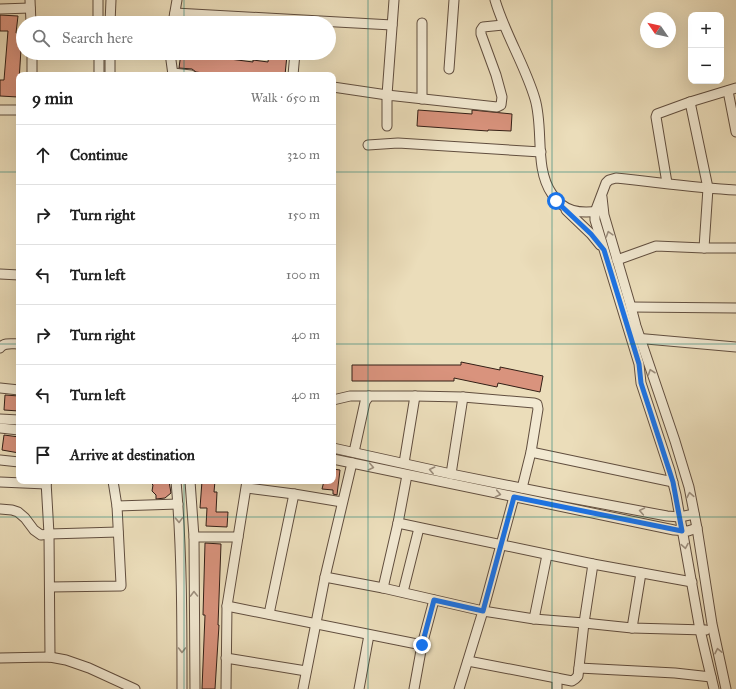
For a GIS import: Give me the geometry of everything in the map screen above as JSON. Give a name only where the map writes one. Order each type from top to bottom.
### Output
[{"type":"street","points":[[98,0],[98,16]]},
{"type":"street","points":[[110,16],[111,0]]},
{"type":"street","points":[[174,16],[177,0]]},
{"type":"street","points":[[387,126],[387,95],[394,0]]},
{"type":"street","points":[[449,69],[454,0]]},
{"type":"street","points":[[496,0],[503,25],[530,84],[536,101],[544,177],[549,190],[556,201],[591,234],[604,250]]},
{"type":"street","points":[[0,9],[30,4],[31,16]]},
{"type":"street","points":[[175,13],[220,16]]},
{"type":"street","points":[[336,23],[392,25]]},
{"type":"street","points":[[422,23],[422,99]]},
{"type":"street","points":[[336,87],[387,95],[497,107],[501,105],[502,98],[481,30],[483,27],[503,25]]},
{"type":"street","points":[[32,60],[32,72]]},
{"type":"street","points":[[98,60],[99,72]]},
{"type":"street","points":[[110,60],[110,72]]},
{"type":"street","points":[[171,60],[173,72]]},
{"type":"street","points":[[293,72],[294,60]]},
{"type":"street","points":[[667,183],[656,115],[658,113],[732,89],[736,132]]},
{"type":"street","points":[[690,102],[708,188],[704,248]]},
{"type":"street","points":[[0,110],[16,110]]},
{"type":"street","points":[[368,145],[398,143],[541,152]]},
{"type":"street","points":[[726,689],[689,487],[604,250],[595,220],[599,211],[606,183],[609,180],[616,178],[736,190]]},
{"type":"street","points":[[562,206],[574,211],[599,211],[604,215],[631,307],[641,383],[673,482],[700,630],[714,689]]},
{"type":"street","points":[[617,260],[656,246],[736,248]]},
{"type":"street","points":[[0,274],[16,275]]},
{"type":"street","points":[[631,307],[736,308]]},
{"type":"street","points":[[635,338],[736,347]]},
{"type":"street","points":[[0,348],[5,344],[16,344]]},
{"type":"street","points":[[0,388],[16,390]]},
{"type":"street","points":[[336,399],[350,396],[415,396],[463,397],[534,403],[536,404],[538,410],[531,452],[522,488]]},
{"type":"street","points":[[354,452],[365,402],[369,396]]},
{"type":"street","points":[[404,463],[415,396]]},
{"type":"street","points":[[451,474],[463,397]]},
{"type":"street","points":[[0,419],[16,420]]},
{"type":"street","points":[[0,428],[16,430]]},
{"type":"street","points":[[336,449],[451,474],[667,516],[680,517],[694,514]]},
{"type":"street","points":[[531,452],[673,482]]},
{"type":"street","points":[[0,460],[16,462]]},
{"type":"street","points":[[336,460],[682,531],[697,528]]},
{"type":"street","points":[[303,689],[325,577],[352,463]]},
{"type":"street","points":[[383,588],[407,475]]},
{"type":"street","points":[[0,482],[16,482]]},
{"type":"street","points":[[46,484],[49,534],[50,657]]},
{"type":"street","points":[[50,587],[121,586],[117,506],[114,484]]},
{"type":"street","points":[[176,484],[182,592],[182,689]]},
{"type":"street","points":[[190,484],[194,537],[195,689]]},
{"type":"street","points":[[226,689],[227,606],[247,484],[342,502]]},
{"type":"street","points":[[269,614],[294,494]]},
{"type":"street","points":[[459,689],[483,611],[514,497]]},
{"type":"street","points":[[117,506],[178,504]]},
{"type":"street","points":[[0,508],[18,512],[34,530],[41,535],[118,532]]},
{"type":"street","points":[[398,523],[547,555],[692,582]]},
{"type":"street","points":[[403,592],[419,528]]},
{"type":"street","points":[[194,537],[238,537]]},
{"type":"street","points":[[534,619],[547,555]]},
{"type":"street","points":[[468,660],[572,681],[575,679],[578,676],[593,564]]},
{"type":"street","points":[[632,628],[641,573]]},
{"type":"street","points":[[325,577],[403,592],[483,611],[534,619],[632,628],[714,630]]},
{"type":"street","points":[[414,689],[422,645],[434,600]]},
{"type":"street","points":[[227,606],[422,645]]},
{"type":"street","points":[[361,689],[369,635]]},
{"type":"street","points":[[0,658],[50,657],[66,660],[90,668],[135,689]]},
{"type":"street","points":[[226,658],[306,671]]},
{"type":"street","points":[[579,668],[711,676]]},
{"type":"street","points":[[557,678],[557,689]]},
{"type":"building","points":[[0,15],[18,16],[16,16],[16,60],[20,60],[20,72],[16,72],[16,97],[0,96],[0,80],[4,80],[8,31],[0,31]]},
{"type":"building","points":[[180,60],[237,60],[253,62],[253,60],[268,62],[268,60],[286,60],[285,72],[196,72],[192,69],[179,68]]},
{"type":"building","points":[[418,110],[472,114],[472,110],[512,114],[511,131],[488,131],[417,126]]},
{"type":"building","points":[[461,362],[500,370],[500,367],[543,376],[540,392],[498,383],[497,387],[454,378],[454,381],[352,381],[352,365],[461,365]]},
{"type":"building","points":[[5,395],[16,396],[16,411],[4,410]]},
{"type":"building","points":[[4,435],[16,437],[16,452],[2,450]]},
{"type":"building","points":[[336,469],[340,470],[337,495],[333,494],[333,490],[322,489],[323,484],[336,484]]},
{"type":"building","points":[[152,484],[170,484],[171,493],[165,498],[156,499],[156,495],[152,491]]},
{"type":"building","points":[[202,484],[215,484],[214,492],[217,492],[216,512],[228,512],[227,527],[206,526],[207,508],[200,508]]},
{"type":"building","points":[[205,543],[221,544],[219,625],[215,689],[202,689],[205,615],[203,615]]},
{"type":"route","points":[[422,645],[434,600],[483,611],[514,497],[682,531],[673,482],[641,383],[639,364],[604,250],[591,234],[556,201]]}]
